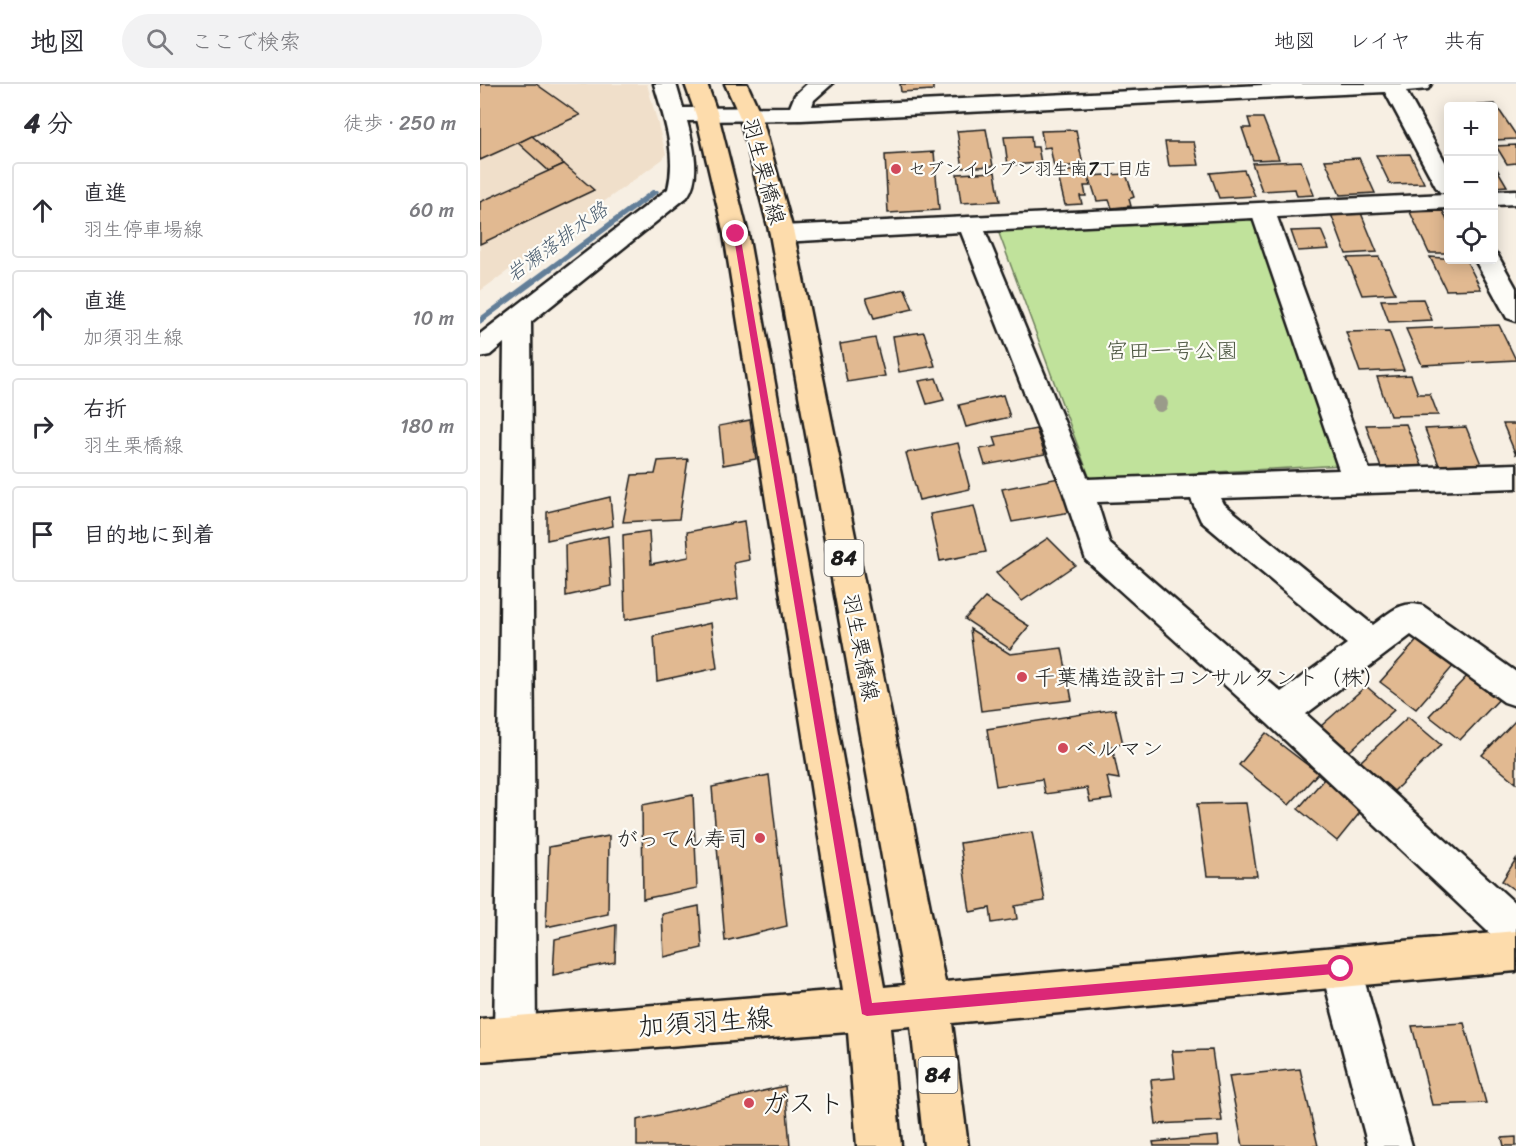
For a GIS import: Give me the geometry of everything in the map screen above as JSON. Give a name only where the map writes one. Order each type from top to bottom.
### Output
[{"type":"main road","name":"羽生栗橋線","points":[[696,84],[707,115],[736,234],[867,1010],[879,1146]]},
{"type":"main road","name":"羽生栗橋線","points":[[736,84],[750,115],[782,234],[929,1004],[946,1146]]},
{"type":"main road","name":"加須羽生線","points":[[498,1038],[867,1010],[1341,969],[1516,951]]},
{"type":"street","points":[[480,348],[679,192],[682,184],[682,153],[665,84]]},
{"type":"street","points":[[1391,84],[1444,178]]},
{"type":"street","points":[[674,115],[801,113],[1420,84]]},
{"type":"street","points":[[801,113],[802,98],[808,86]]},
{"type":"street","points":[[1498,198],[1516,197]]},
{"type":"street","points":[[782,234],[1444,201]]},
{"type":"street","points":[[1262,210],[1358,481]]},
{"type":"street","points":[[970,225],[1078,491],[1097,551],[1280,713],[1516,931]]},
{"type":"street","points":[[1490,264],[1516,312]]},
{"type":"street","points":[[498,1038],[518,319]]},
{"type":"street","points":[[1078,491],[1516,476]]},
{"type":"street","points":[[1201,487],[1212,513],[1372,645]]},
{"type":"street","points":[[1280,713],[1411,616],[1516,691]]},
{"type":"street","points":[[1341,969],[1390,1146]]},
{"type":"shaded area","points":[[480,84],[647,84],[666,154],[663,159],[480,291]]},
{"type":"green space","name":"宮田一号公園","points":[[1254,216],[1342,465],[1090,479],[997,228]]},
{"type":"building","points":[[480,84],[536,84],[580,115],[480,160]]},
{"type":"building","points":[[900,84],[933,84],[933,90],[901,92]]},
{"type":"building","points":[[1498,108],[1516,135],[1516,139],[1498,140]]},
{"type":"building","points":[[1248,118],[1263,118],[1279,159],[1253,160],[1242,128],[1251,128]]},
{"type":"building","points":[[986,129],[993,166],[963,168],[957,131]]},
{"type":"building","points":[[1076,130],[1083,165],[1054,167],[1050,147],[1044,148],[1041,131]]},
{"type":"building","points":[[532,136],[564,164],[549,171],[518,143]]},
{"type":"building","points":[[1031,136],[1032,147],[1038,147],[1041,163],[1008,165],[1004,137]]},
{"type":"building","points":[[1165,142],[1194,142],[1199,165],[1169,166]]},
{"type":"building","points":[[1516,145],[1516,163],[1507,164],[1498,146]]},
{"type":"building","points":[[934,152],[939,210],[888,213],[885,155]]},
{"type":"building","points":[[1410,154],[1424,183],[1390,184],[1376,155]]},
{"type":"building","points":[[1359,158],[1375,193],[1340,195],[1325,160]]},
{"type":"building","points":[[1301,161],[1314,195],[1297,196],[1295,189],[1262,191],[1252,163]]},
{"type":"building","points":[[564,164],[594,190],[480,244],[480,202]]},
{"type":"building","points":[[1086,170],[1090,186],[1084,186],[1086,196],[1080,196],[1082,204],[1065,205],[1057,172]]},
{"type":"building","points":[[1244,170],[1255,196],[1219,198],[1210,173]]},
{"type":"building","points":[[1498,171],[1507,186],[1498,187]]},
{"type":"building","points":[[995,172],[1000,201],[961,203],[957,174]]},
{"type":"building","points":[[1126,174],[1134,197],[1129,199],[1131,206],[1112,208],[1109,200],[1097,201],[1089,176]]},
{"type":"building","points":[[1443,211],[1444,253],[1429,253],[1410,212]]},
{"type":"building","points":[[1361,213],[1377,252],[1346,254],[1331,214]]},
{"type":"building","points":[[1321,230],[1329,249],[1298,251],[1291,231]]},
{"type":"building","points":[[1379,257],[1395,293],[1362,295],[1347,258]]},
{"type":"building","points":[[1430,257],[1444,258],[1444,264],[1468,264],[1481,289],[1446,290]]},
{"type":"building","points":[[905,289],[913,309],[874,318],[866,298]]},
{"type":"building","points":[[1423,299],[1432,320],[1389,322],[1381,300]]},
{"type":"building","points":[[1499,325],[1516,360],[1422,365],[1406,329]]},
{"type":"building","points":[[1389,331],[1404,370],[1360,372],[1346,332]]},
{"type":"building","points":[[924,332],[935,366],[899,372],[893,336]]},
{"type":"building","points":[[875,338],[885,376],[847,382],[840,344]]},
{"type":"building","points":[[1411,375],[1418,394],[1430,394],[1438,415],[1390,416],[1377,377]]},
{"type":"building","points":[[936,378],[944,400],[927,404],[919,381]]},
{"type":"building","points":[[1003,395],[1010,417],[966,427],[959,405]]},
{"type":"building","points":[[750,420],[756,459],[723,465],[719,426]]},
{"type":"building","points":[[1406,424],[1422,466],[1381,468],[1366,425]]},
{"type":"building","points":[[1503,424],[1516,424],[1516,455]]},
{"type":"building","points":[[1466,427],[1481,464],[1439,465],[1425,429]]},
{"type":"building","points":[[1036,429],[1045,454],[985,465],[980,449],[997,446],[994,437]]},
{"type":"building","points":[[958,443],[970,489],[919,500],[906,453]]},
{"type":"building","points":[[688,459],[679,519],[623,522],[632,475],[655,474],[658,461]]},
{"type":"building","points":[[1059,478],[1071,512],[1012,522],[1002,489]]},
{"type":"building","points":[[610,497],[613,526],[547,540],[547,512]]},
{"type":"building","points":[[974,506],[986,552],[940,561],[930,514]]},
{"type":"building","points":[[744,521],[749,560],[734,563],[738,599],[625,620],[623,535],[649,531],[651,564],[689,557],[687,532]]},
{"type":"building","points":[[608,536],[611,586],[566,596],[565,545]]},
{"type":"building","points":[[1048,538],[1075,565],[1022,601],[996,573]]},
{"type":"building","points":[[985,598],[1029,626],[1010,649],[965,619]]},
{"type":"building","points":[[711,623],[717,668],[657,681],[654,636]]},
{"type":"building","name":"千葉構造設計コンサルタント（株）","points":[[970,629],[1010,654],[1062,648],[1072,700],[981,711]]},
{"type":"building","points":[[1420,637],[1456,663],[1416,709],[1380,682]]},
{"type":"building","points":[[1471,672],[1502,696],[1460,740],[1429,716]]},
{"type":"building","points":[[1366,686],[1394,710],[1350,751],[1321,726]]},
{"type":"building","points":[[1115,709],[1123,744],[1112,746],[1119,779],[1107,777],[1112,799],[1090,802],[1087,788],[1045,794],[1042,779],[996,786],[987,729]]},
{"type":"building","points":[[1408,717],[1441,745],[1394,791],[1360,762]]},
{"type":"building","points":[[1516,720],[1516,783],[1482,755]]},
{"type":"building","points":[[1266,733],[1318,773],[1289,805],[1239,765]]},
{"type":"building","points":[[769,775],[787,926],[725,941],[712,787]]},
{"type":"building","points":[[1324,779],[1362,810],[1337,841],[1298,809]]},
{"type":"building","points":[[693,795],[697,888],[643,899],[642,805]]},
{"type":"building","points":[[1246,803],[1257,876],[1207,876],[1197,804]]},
{"type":"building","points":[[1032,832],[1045,901],[1015,906],[1017,919],[992,923],[990,908],[970,912],[960,843]]},
{"type":"building","points":[[609,836],[608,914],[546,927],[549,847]]},
{"type":"building","points":[[1516,859],[1516,891],[1502,881]]},
{"type":"building","points":[[699,906],[702,948],[664,957],[662,914]]},
{"type":"building","points":[[616,925],[615,962],[553,975],[555,939]]},
{"type":"building","points":[[1464,1023],[1486,1103],[1432,1105],[1412,1026]]},
{"type":"building","points":[[1212,1050],[1222,1121],[1156,1124],[1151,1080],[1175,1078],[1172,1051]]},
{"type":"building","points":[[1300,1069],[1318,1146],[1243,1146],[1229,1076]]},
{"type":"building","name":"ガスト","points":[[785,1086],[790,1146],[637,1146],[637,1120]]},
{"type":"building","points":[[1218,1136],[1219,1146],[1154,1146],[1153,1142]]},
{"type":"building","points":[[1516,1137],[1516,1146],[1504,1146],[1502,1138]]},
{"type":"waterway","name":"岩瀬落排水路","points":[[480,321],[655,192]]},
{"type":"place","name":"セブンイレブン羽生南7丁目店","points":[[896,169]]},
{"type":"place","name":"千葉構造設計コンサルタント（株）","points":[[1022,677]]},
{"type":"place","name":"ベルマン","points":[[1063,748]]},
{"type":"place","name":"がってん寿司","points":[[760,838]]},
{"type":"place","name":"ガスト","points":[[749,1103]]},
{"type":"route","points":[[736,234],[867,1010],[1341,969]]}]
